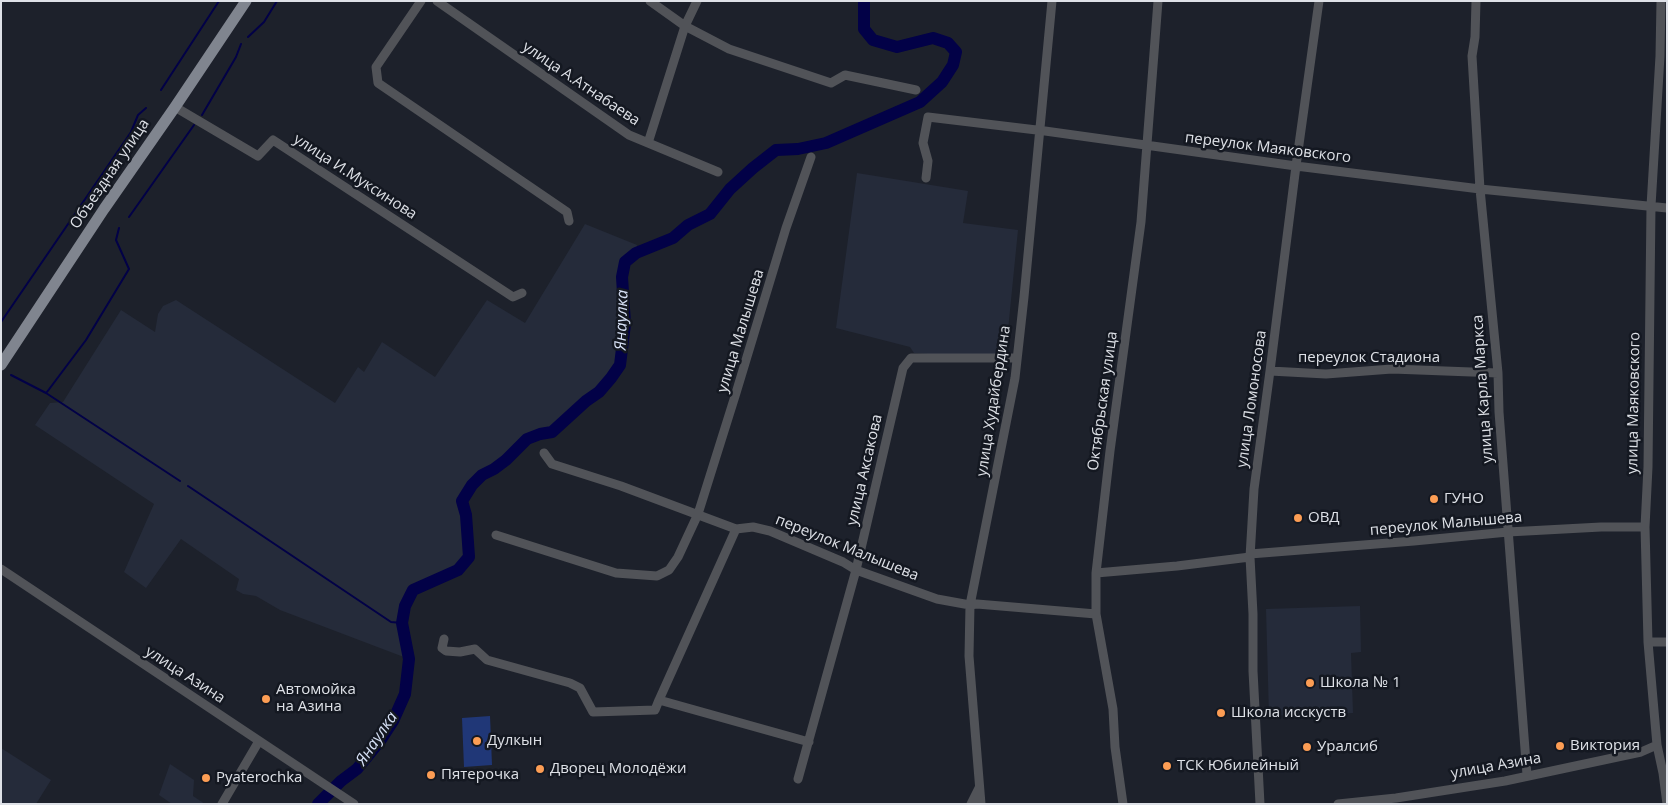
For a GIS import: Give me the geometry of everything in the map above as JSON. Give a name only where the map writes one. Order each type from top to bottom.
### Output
[{"type":"main road","name":"Объездная улица","points":[[1,365],[104,209],[246,1]]},
{"type":"street","points":[[421,1],[376,67],[378,83],[567,212],[569,221]]},
{"type":"street","name":"улица А.Атнабаева","points":[[437,1],[629,135],[718,172]]},
{"type":"street","points":[[650,1],[685,26],[729,49],[831,83],[845,76],[916,90]]},
{"type":"street","points":[[648,143],[685,26],[697,1]]},
{"type":"street","name":"улица Худайбердина","points":[[981,804],[969,656],[970,605],[1015,378],[1052,1]]},
{"type":"street","name":"Октябрьская улица","points":[[1123,804],[1112,709],[1096,614],[1096,573],[1110,451],[1141,222],[1158,1]]},
{"type":"street","name":"улица Ломоносова","points":[[1260,804],[1253,672],[1250,556],[1254,489],[1319,1]]},
{"type":"street","name":"улица Карла Маркса","points":[[1476,1],[1475,37],[1472,56],[1480,189],[1498,373],[1526,775]]},
{"type":"street","name":"улица Маяковского","points":[[1661,1],[1660,56],[1651,206],[1648,467],[1645,527],[1648,642],[1657,746],[1663,772],[1666,804]]},
{"type":"street","name":"улица И.Муксинова","points":[[175,107],[258,156],[273,140],[513,297],[522,293]]},
{"type":"street","name":"переулок Маяковского","points":[[926,178],[928,161],[923,143],[928,117],[1480,189],[1667,208]]},
{"type":"street","name":"улица Малышева","points":[[496,535],[616,574],[657,576],[669,570],[678,557],[698,514],[786,228],[811,157]]},
{"type":"street","name":"улица Аксакова","points":[[798,779],[856,570],[903,368],[912,358],[1016,358]]},
{"type":"street","name":"переулок Стадиона","points":[[1270,371],[1326,374],[1392,369],[1498,373]]},
{"type":"street","name":"переулок Малышева","points":[[544,452],[552,464],[621,486],[736,529],[753,527],[770,531],[844,562],[856,570],[938,599],[970,605],[1096,614]]},
{"type":"street","name":"переулок Малышева","points":[[1096,573],[1177,566],[1250,556],[1508,532],[1601,527],[1645,527]]},
{"type":"street","points":[[444,639],[442,648],[446,651],[460,652],[475,649],[487,660],[570,683],[580,688],[593,712],[655,710],[736,529]]},
{"type":"street","name":"улица Азина","points":[[1,569],[354,804]]},
{"type":"street","points":[[1648,642],[1667,642]]},
{"type":"street","points":[[659,700],[809,742]]},
{"type":"street","points":[[222,804],[259,741]]},
{"type":"street","name":"улица Азина","points":[[1338,804],[1396,798],[1505,781],[1641,752],[1657,746]]},
{"type":"street","points":[[971,804],[980,787]]},
{"type":"street","points":[[980,787],[989,804]]},
{"type":"shaded area","points":[[857,173],[968,191],[963,223],[1018,230],[1005,360],[914,353],[910,347],[836,328]]},
{"type":"shaded area","points":[[585,224],[637,245],[636,253],[625,262],[622,277],[625,324],[620,365],[599,392],[586,401],[552,432],[527,439],[506,460],[482,475],[472,485],[462,501],[466,515],[469,557],[458,570],[413,590],[405,606],[402,623],[409,659],[280,610],[256,596],[243,594],[236,590],[239,579],[181,539],[146,588],[124,572],[154,504],[35,425],[50,403],[63,402],[121,310],[155,332],[158,314],[163,306],[176,300],[335,403],[358,367],[364,372],[382,342],[435,377],[487,300],[525,323]]},
{"type":"shaded area","name":"Школа № 1","points":[[1360,606],[1361,652],[1351,653],[1353,713],[1269,716],[1266,609]]},
{"type":"shaded area","name":"Дулкын","points":[[490,716],[492,765],[464,767],[462,718]]},
{"type":"shaded area","points":[[1,748],[51,780],[36,804],[1,804]]},
{"type":"shaded area","points":[[170,764],[194,780],[193,796],[205,804],[172,804],[159,795]]},
{"type":"waterway","points":[[161,90],[219,1]]},
{"type":"waterway","points":[[248,37],[264,22],[277,1]]},
{"type":"waterway","name":"Янаулка","points":[[318,804],[341,781],[357,769],[380,741],[393,721],[405,694],[409,659],[402,623],[405,606],[413,590],[458,570],[469,557],[466,515],[462,501],[472,485],[482,475],[506,460],[527,439],[552,432],[586,401],[599,392],[620,365],[625,324],[622,277],[625,262],[636,253],[673,238],[688,225],[710,214],[730,189],[776,150],[798,149],[826,143],[920,102],[942,82],[953,65],[956,52],[948,43],[933,38],[897,47],[873,40],[864,29],[864,1]]},
{"type":"waterway","points":[[202,115],[236,57],[241,44]]},
{"type":"waterway","points":[[1,322],[131,132],[138,115],[146,108]]},
{"type":"waterway","points":[[129,217],[194,125]]},
{"type":"waterway","points":[[47,392],[86,340],[129,269],[116,240],[119,228]]},
{"type":"waterway","points":[[11,375],[46,393],[180,481]]},
{"type":"waterway","points":[[188,486],[391,622],[402,623]]},
{"type":"place","name":"ГУНО","points":[[1434,499]]},
{"type":"place","name":"ОВД","points":[[1298,518]]},
{"type":"place","name":"Школа № 1","points":[[1310,683]]},
{"type":"place","name":"Автомойка на Азина","points":[[266,699]]},
{"type":"place","name":"Школа исскуств","points":[[1221,713]]},
{"type":"place","name":"Дулкын","points":[[477,741]]},
{"type":"place","name":"Виктория","points":[[1560,746]]},
{"type":"place","name":"Уралсиб","points":[[1307,747]]},
{"type":"place","name":"ТСК Юбилейный","points":[[1167,766]]},
{"type":"place","name":"Дворец Молодёжи","points":[[540,769]]},
{"type":"place","name":"Пятерочка","points":[[431,775]]},
{"type":"place","name":"Pyaterochka","points":[[206,778]]}]
